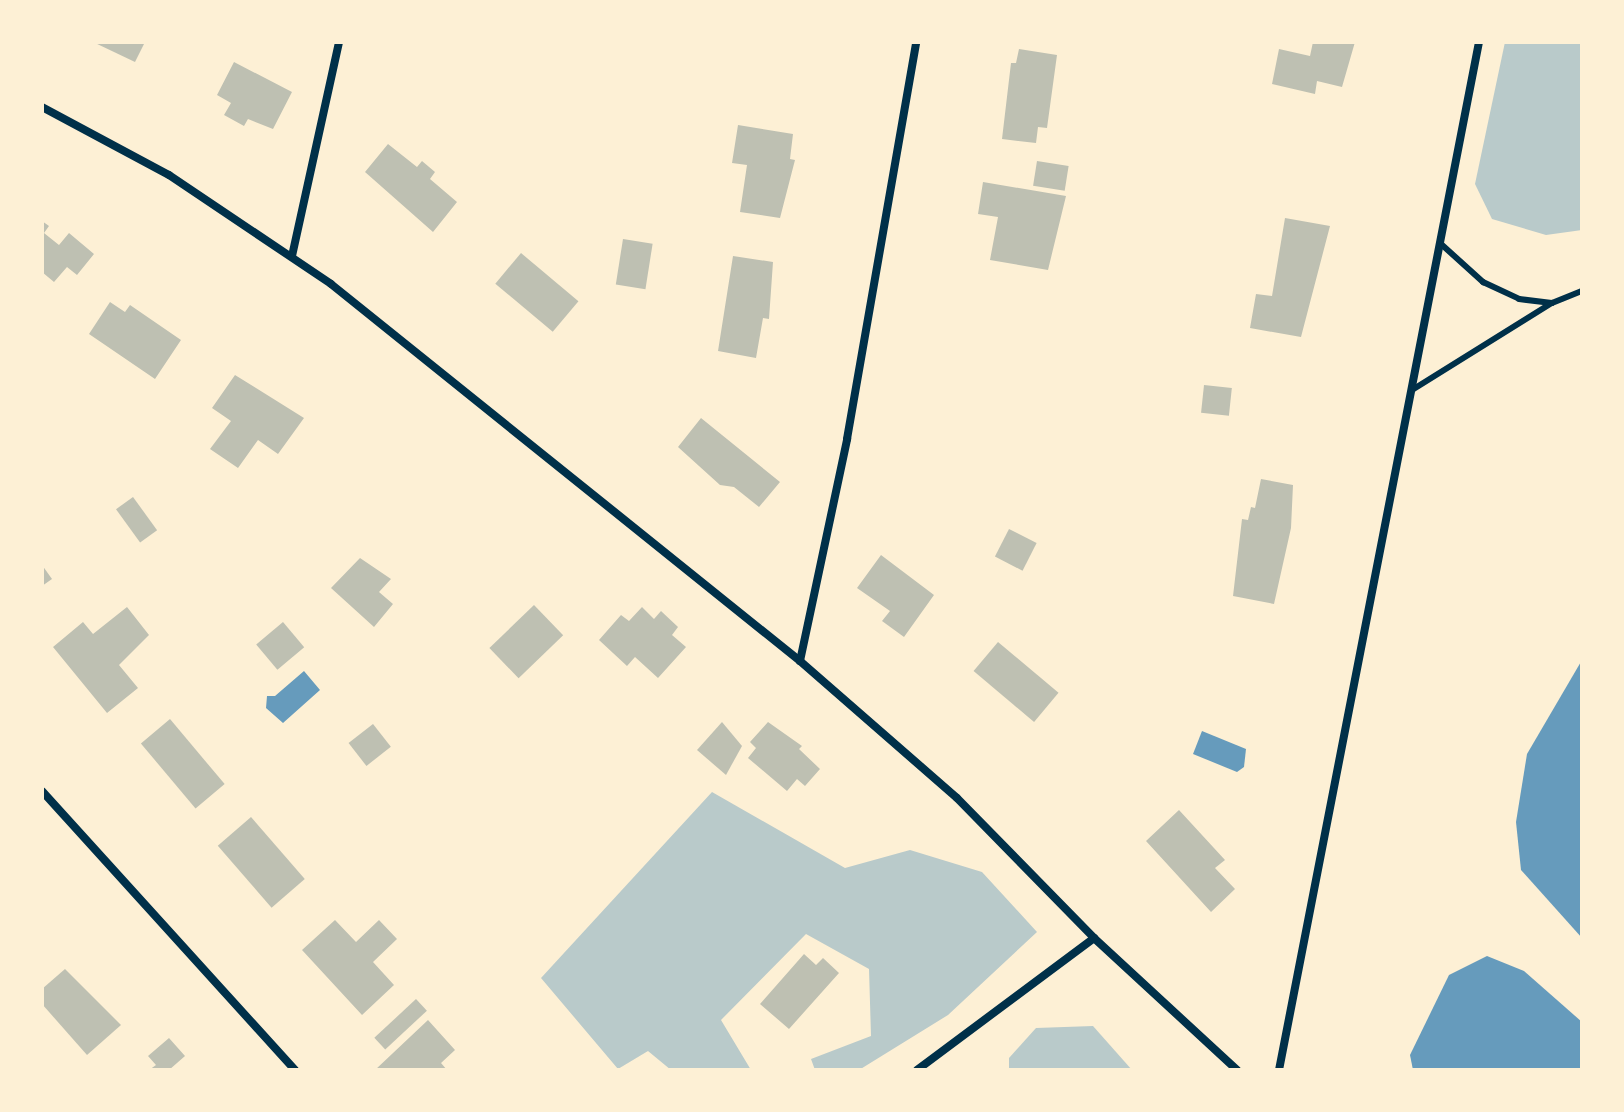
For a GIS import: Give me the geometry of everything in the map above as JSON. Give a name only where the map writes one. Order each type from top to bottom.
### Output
[{"type":"street","points":[[292,256],[339,42]]},
{"type":"street","points":[[800,661],[850,424],[916,42]]},
{"type":"street","points":[[1279,1070],[1479,42]]},
{"type":"street","points":[[42,107],[169,175],[292,256],[800,661],[957,798],[1094,938],[1237,1070]]},
{"type":"street","points":[[42,791],[295,1070]]},
{"type":"street","points":[[917,1070],[1094,938]]},
{"type":"lane","points":[[1441,244],[1483,282],[1519,299],[1552,303]]},
{"type":"lane","points":[[1412,390],[1552,303],[1582,291]]},
{"type":"shaded area","points":[[1505,42],[1582,42],[1582,230],[1546,235],[1492,219],[1475,184]]},
{"type":"shaded area","points":[[712,792],[845,868],[910,850],[982,872],[1037,932],[948,1015],[859,1070],[815,1070],[811,1059],[871,1036],[869,969],[806,934],[721,1020],[751,1070],[671,1070],[648,1051],[618,1069],[541,978]]},
{"type":"shaded area","points":[[1093,1026],[1132,1070],[1009,1070],[1009,1058],[1036,1028]]},
{"type":"water","points":[[1582,660],[1582,938],[1521,870],[1516,822],[1527,754]]},
{"type":"water","points":[[304,671],[320,690],[283,723],[266,708],[267,696],[275,696]]},
{"type":"water","points":[[1202,731],[1246,749],[1244,767],[1237,772],[1193,754]]},
{"type":"water","points":[[1487,956],[1524,971],[1582,1022],[1582,1070],[1413,1070],[1410,1055],[1449,975]]},
{"type":"building","points":[[93,42],[145,42],[135,62]]},
{"type":"building","points":[[1313,42],[1355,42],[1342,87],[1317,81],[1315,94],[1272,84],[1279,49],[1310,56]]},
{"type":"building","points":[[1019,49],[1057,55],[1047,128],[1038,127],[1036,143],[1002,139],[1011,63],[1016,63]]},
{"type":"building","points":[[234,62],[292,92],[273,129],[248,119],[244,126],[224,115],[231,103],[217,95]]},
{"type":"building","points":[[738,125],[793,134],[790,159],[795,160],[780,218],[740,212],[747,165],[732,163]]},
{"type":"building","points":[[388,144],[417,167],[422,161],[435,172],[430,179],[457,202],[433,232],[365,172]]},
{"type":"building","points":[[1037,161],[1069,166],[1065,191],[1033,186]]},
{"type":"building","points":[[983,182],[1066,196],[1048,270],[990,260],[998,217],[978,214]]},
{"type":"building","points":[[1285,218],[1330,226],[1301,337],[1250,328],[1256,294],[1272,296]]},
{"type":"building","points":[[42,221],[49,226],[44,233],[59,245],[69,233],[94,254],[77,275],[67,267],[54,282],[42,272]]},
{"type":"building","points":[[623,239],[653,244],[645,289],[616,284]]},
{"type":"building","points":[[521,253],[578,301],[553,332],[495,284]]},
{"type":"building","points":[[733,256],[773,262],[769,319],[763,318],[756,358],[718,351]]},
{"type":"building","points":[[110,302],[125,312],[130,305],[181,340],[155,379],[89,334]]},
{"type":"building","points":[[235,375],[304,418],[278,454],[258,440],[238,468],[210,449],[231,421],[212,408]]},
{"type":"building","points":[[1204,385],[1232,388],[1229,416],[1201,413]]},
{"type":"building","points":[[701,418],[780,482],[759,507],[734,487],[720,485],[678,447]]},
{"type":"building","points":[[1261,479],[1293,485],[1291,528],[1274,604],[1233,596],[1242,519],[1248,520],[1251,507],[1255,508]]},
{"type":"building","points":[[133,497],[157,530],[140,543],[116,509]]},
{"type":"building","points":[[1009,529],[1037,543],[1023,571],[995,557]]},
{"type":"building","points":[[881,555],[934,595],[904,637],[882,621],[890,611],[857,588]]},
{"type":"building","points":[[360,558],[391,579],[379,592],[393,604],[374,627],[331,588]]},
{"type":"building","points":[[42,565],[52,579],[42,586]]},
{"type":"building","points":[[534,605],[563,635],[519,678],[489,648]]},
{"type":"building","points":[[127,607],[149,635],[119,665],[138,688],[107,713],[53,647],[83,622],[93,634]]},
{"type":"building","points":[[642,607],[654,619],[661,611],[678,627],[672,635],[686,647],[658,678],[635,657],[627,666],[599,640],[621,615],[629,621]]},
{"type":"building","points":[[283,622],[304,647],[277,670],[256,644]]},
{"type":"building","points":[[998,642],[1059,693],[1034,722],[974,671]]},
{"type":"building","points":[[170,719],[225,784],[196,809],[141,743]]},
{"type":"building","points":[[722,722],[742,746],[726,775],[697,750]]},
{"type":"building","points":[[768,722],[802,746],[799,749],[820,769],[805,786],[797,779],[787,791],[748,758],[756,748],[750,742]]},
{"type":"building","points":[[373,724],[391,747],[366,766],[349,743]]},
{"type":"building","points":[[1179,810],[1225,860],[1215,868],[1235,889],[1211,912],[1146,841]]},
{"type":"building","points":[[251,817],[305,879],[272,908],[218,846]]},
{"type":"building","points":[[335,920],[356,942],[379,920],[397,939],[373,962],[394,985],[362,1015],[302,950]]},
{"type":"building","points":[[804,954],[816,965],[823,958],[839,973],[789,1029],[760,1004]]},
{"type":"building","points":[[65,969],[121,1025],[87,1055],[42,1004],[42,989]]},
{"type":"building","points":[[416,999],[427,1011],[385,1050],[374,1038]]},
{"type":"building","points":[[428,1020],[455,1050],[441,1063],[447,1070],[375,1070]]},
{"type":"building","points":[[169,1038],[185,1056],[169,1070],[149,1070],[156,1065],[148,1056]]}]
